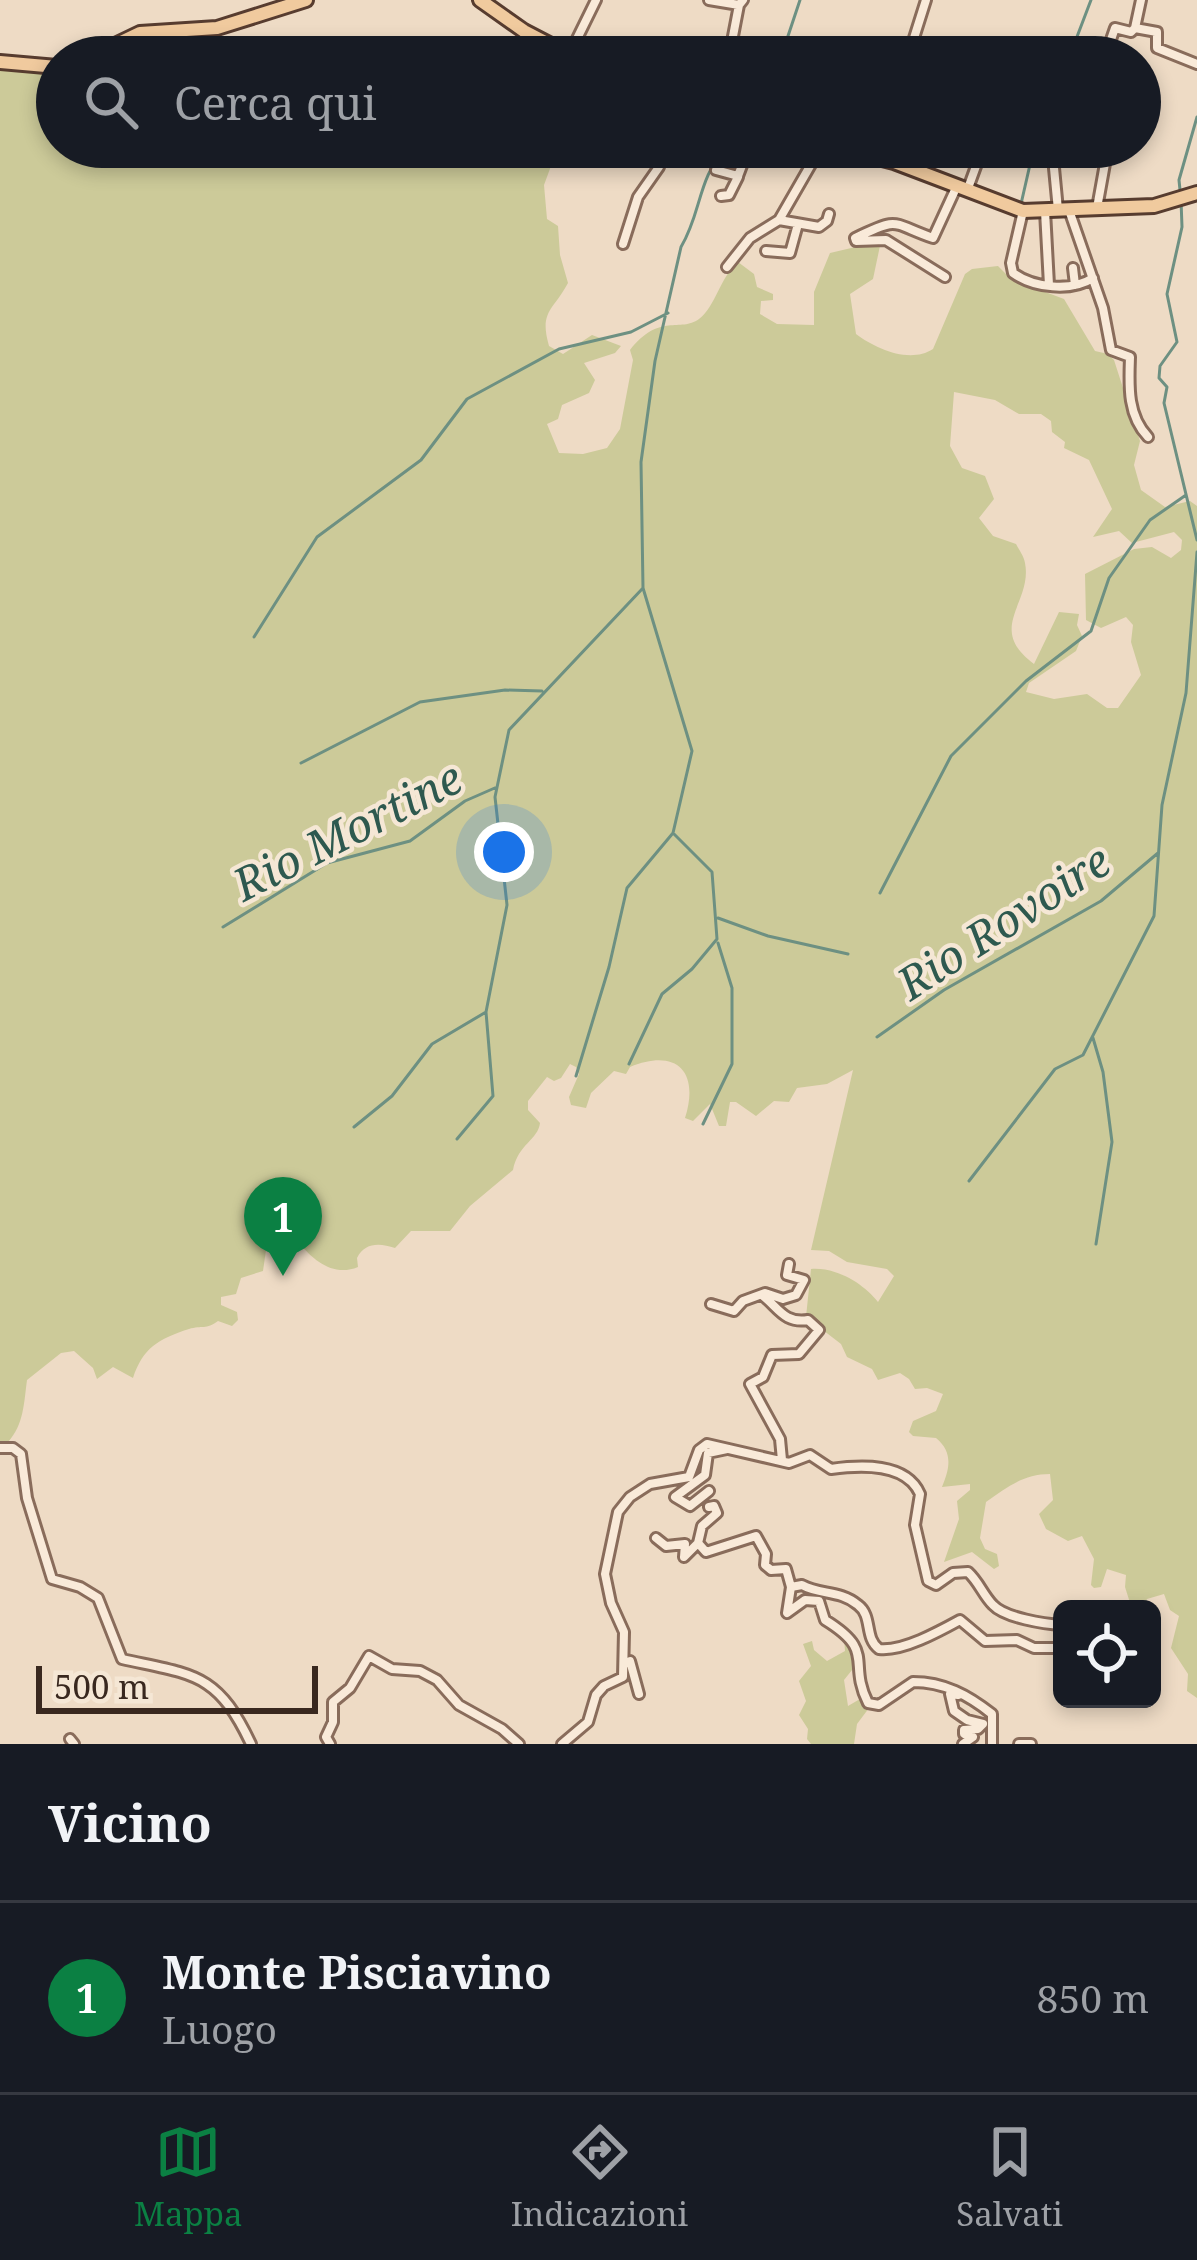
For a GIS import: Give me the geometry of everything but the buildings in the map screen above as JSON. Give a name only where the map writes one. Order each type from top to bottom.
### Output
[{"type":"main road","points":[[130,36],[217,28],[306,0]]},
{"type":"main road","points":[[480,0],[534,36]]},
{"type":"main road","points":[[0,62],[36,65]]},
{"type":"main road","points":[[911,168],[1024,211],[1154,206],[1187,196]]},
{"type":"street","points":[[581,36],[596,0]]},
{"type":"street","points":[[709,0],[741,2],[734,36]]},
{"type":"street","points":[[915,36],[926,0]]},
{"type":"street","points":[[1112,36],[1115,28],[1131,32],[1136,28],[1142,0]]},
{"type":"street","points":[[1136,28],[1157,32],[1157,36]]},
{"type":"street","points":[[1161,50],[1197,64]]},
{"type":"street","points":[[622,244],[638,196],[658,168]]},
{"type":"street","points":[[721,196],[729,195],[741,168]]},
{"type":"street","points":[[727,266],[750,238],[779,220],[809,168]]},
{"type":"street","points":[[945,277],[881,238],[856,242],[855,238],[877,226],[897,223],[933,238],[972,168]]},
{"type":"street","points":[[1049,285],[1057,210],[1054,168]]},
{"type":"street","points":[[1097,208],[1104,168]]},
{"type":"street","points":[[716,170],[738,176]]},
{"type":"street","points":[[1057,210],[1093,278],[1111,350],[1130,357],[1127,381],[1136,424],[1148,437]]},
{"type":"street","points":[[1024,211],[1012,255],[1013,273],[1034,284],[1049,285],[1075,285],[1093,278]]},
{"type":"street","points":[[779,220],[819,227],[829,214]]},
{"type":"street","points":[[766,251],[790,253],[798,224]]},
{"type":"street","points":[[1073,268],[1075,285]]},
{"type":"street","points":[[712,1304],[734,1311],[748,1298],[768,1293],[783,1299],[801,1292],[804,1280],[787,1275],[789,1264]]},
{"type":"street","points":[[762,1295],[783,1316],[795,1322],[806,1320],[819,1332],[804,1351],[774,1354],[763,1377],[750,1384],[780,1439],[782,1460]]},
{"type":"street","points":[[639,1694],[605,1574],[619,1510],[650,1484],[689,1477],[704,1445],[791,1463],[809,1455],[832,1469],[861,1465],[910,1478],[920,1494],[915,1526],[928,1581],[936,1585],[953,1574],[968,1572],[1002,1612],[1019,1620],[1053,1623]]},
{"type":"street","points":[[0,1448],[14,1448],[21,1454],[27,1501],[52,1579],[98,1598],[122,1658],[205,1681],[225,1696],[251,1744]]},
{"type":"street","points":[[709,1491],[692,1505],[675,1497],[705,1475],[708,1452],[728,1448]]},
{"type":"street","points":[[656,1538],[666,1546],[686,1544],[684,1557],[698,1543],[702,1526],[717,1514],[714,1506],[709,1507]]},
{"type":"street","points":[[698,1543],[706,1552],[757,1537],[766,1554],[765,1565],[786,1570],[791,1587],[788,1613],[805,1600],[820,1602],[825,1620],[849,1634],[870,1704],[879,1705],[916,1681],[948,1687],[977,1701],[993,1716],[992,1744]]},
{"type":"street","points":[[791,1587],[828,1590],[862,1608],[869,1640],[879,1649],[894,1650],[916,1638],[936,1635],[959,1620],[968,1623],[982,1640],[1017,1640],[1034,1648],[1053,1648]]},
{"type":"street","points":[[562,1744],[589,1722],[596,1695],[604,1685],[623,1677],[626,1646]]},
{"type":"street","points":[[330,1744],[326,1737],[333,1722],[333,1702],[350,1688],[368,1656],[388,1668],[420,1671],[437,1680],[460,1705],[518,1744]]},
{"type":"street","points":[[963,1744],[973,1737],[964,1735],[964,1730],[983,1724],[957,1714],[950,1694],[977,1701]]},
{"type":"street","points":[[1019,1744],[1030,1744]]},
{"type":"shaded area","points":[[0,66],[36,69],[36,168],[550,168],[544,185],[547,219],[558,226],[568,283],[547,318],[549,346],[563,354],[592,335],[621,346],[615,353],[584,363],[595,380],[589,393],[562,405],[558,419],[547,424],[559,453],[607,448],[620,429],[633,360],[630,350],[651,331],[699,319],[738,262],[754,274],[757,287],[773,294],[773,300],[761,301],[760,314],[777,324],[814,325],[814,292],[830,253],[881,241],[873,279],[850,294],[856,334],[904,355],[933,349],[965,274],[972,269],[998,266],[1011,279],[1064,299],[1095,351],[1114,360],[1140,441],[1134,465],[1141,490],[1165,507],[1190,501],[1197,506],[1197,1698],[1187,1691],[1188,1674],[1171,1648],[1179,1616],[1170,1610],[1164,1594],[1129,1600],[1126,1575],[1107,1569],[1101,1587],[1094,1588],[1094,1559],[1082,1536],[1068,1541],[1046,1529],[1039,1514],[1053,1500],[1050,1474],[1024,1479],[986,1502],[980,1538],[985,1549],[997,1554],[999,1566],[994,1569],[972,1552],[944,1562],[959,1519],[957,1501],[970,1490],[970,1484],[942,1487],[948,1467],[945,1449],[936,1438],[909,1432],[913,1421],[936,1411],[943,1394],[915,1389],[900,1373],[878,1380],[872,1369],[847,1357],[841,1344],[806,1317],[811,1269],[849,1278],[878,1302],[894,1276],[887,1269],[811,1250],[853,1070],[827,1084],[797,1088],[789,1102],[774,1101],[756,1116],[730,1102],[726,1126],[719,1126],[710,1104],[693,1121],[685,1118],[689,1088],[686,1076],[672,1062],[646,1062],[630,1067],[626,1074],[614,1071],[591,1093],[586,1108],[571,1105],[569,1097],[579,1074],[570,1064],[561,1078],[547,1077],[528,1101],[528,1110],[540,1123],[513,1170],[470,1206],[450,1231],[411,1231],[395,1248],[369,1246],[357,1258],[358,1267],[349,1270],[325,1266],[300,1244],[272,1244],[266,1250],[263,1271],[241,1278],[236,1294],[221,1297],[221,1305],[237,1312],[238,1320],[232,1326],[218,1321],[160,1341],[147,1352],[133,1378],[113,1367],[97,1379],[93,1368],[74,1351],[61,1353],[27,1380],[17,1428],[8,1442],[0,1443]],"holes":[[[954,392],[995,400],[1019,414],[1041,414],[1051,421],[1052,432],[1065,442],[1064,448],[1089,460],[1112,509],[1093,537],[1119,531],[1132,543],[1174,532],[1182,540],[1181,550],[1171,558],[1152,547],[1134,549],[1085,574],[1086,620],[1101,628],[1126,617],[1133,625],[1131,642],[1141,675],[1118,708],[1107,708],[1087,694],[1054,699],[1026,692],[1029,683],[1076,651],[1082,636],[1079,614],[1059,612],[1034,664],[1020,651],[1012,627],[1026,577],[1024,560],[1016,544],[993,536],[979,518],[994,499],[985,476],[962,468],[950,446]]]},
{"type":"shaded area","points":[[844,1637],[849,1637],[856,1665],[844,1680],[848,1706],[860,1699],[869,1708],[857,1724],[854,1744],[811,1744],[799,1715],[806,1701],[799,1681],[811,1666],[803,1644],[812,1641],[814,1650],[827,1661],[845,1651]]},
{"type":"waterway","points":[[788,36],[800,0]]},
{"type":"waterway","points":[[1077,36],[1091,0]]},
{"type":"waterway","points":[[1180,190],[1197,117]]},
{"type":"waterway","points":[[576,1076],[627,888],[673,833],[692,751],[643,588],[641,462],[655,361],[681,247],[712,168]]},
{"type":"waterway","points":[[1021,204],[1029,168]]},
{"type":"waterway","points":[[1181,200],[1182,227],[1167,294],[1177,342],[1160,366],[1159,378],[1167,387],[1164,403],[1197,540]]},
{"type":"waterway","points":[[254,637],[317,537],[421,460],[467,399],[559,349],[631,332],[668,313]]},
{"type":"waterway","points":[[880,893],[951,756],[1026,681],[1091,631],[1109,578],[1150,520],[1186,495]]},
{"type":"waterway","points":[[969,1181],[1055,1069],[1083,1055],[1154,916],[1162,805],[1186,693],[1197,552]]},
{"type":"waterway","points":[[457,1139],[493,1096],[486,1012],[507,905],[495,797],[509,730],[643,588]]},
{"type":"waterway","points":[[301,763],[420,702],[505,690],[542,691]]},
{"type":"waterway","name":"Rio Mortine","points":[[223,927],[327,863],[410,841],[465,801],[497,787]]},
{"type":"waterway","points":[[629,1064],[662,994],[717,939],[712,872],[674,834]]},
{"type":"waterway","name":"Rio Rovoire","points":[[877,1037],[944,990],[1101,901],[1158,853]]},
{"type":"waterway","points":[[718,918],[768,936],[848,954]]},
{"type":"waterway","points":[[703,1124],[732,1064],[732,988],[718,943]]},
{"type":"waterway","points":[[354,1127],[392,1096],[432,1044],[486,1012]]},
{"type":"waterway","points":[[1093,1038],[1103,1072],[1112,1142],[1096,1244]]},
{"type":"place","name":"Monte Pisciavino","points":[[283,1276]]}]
